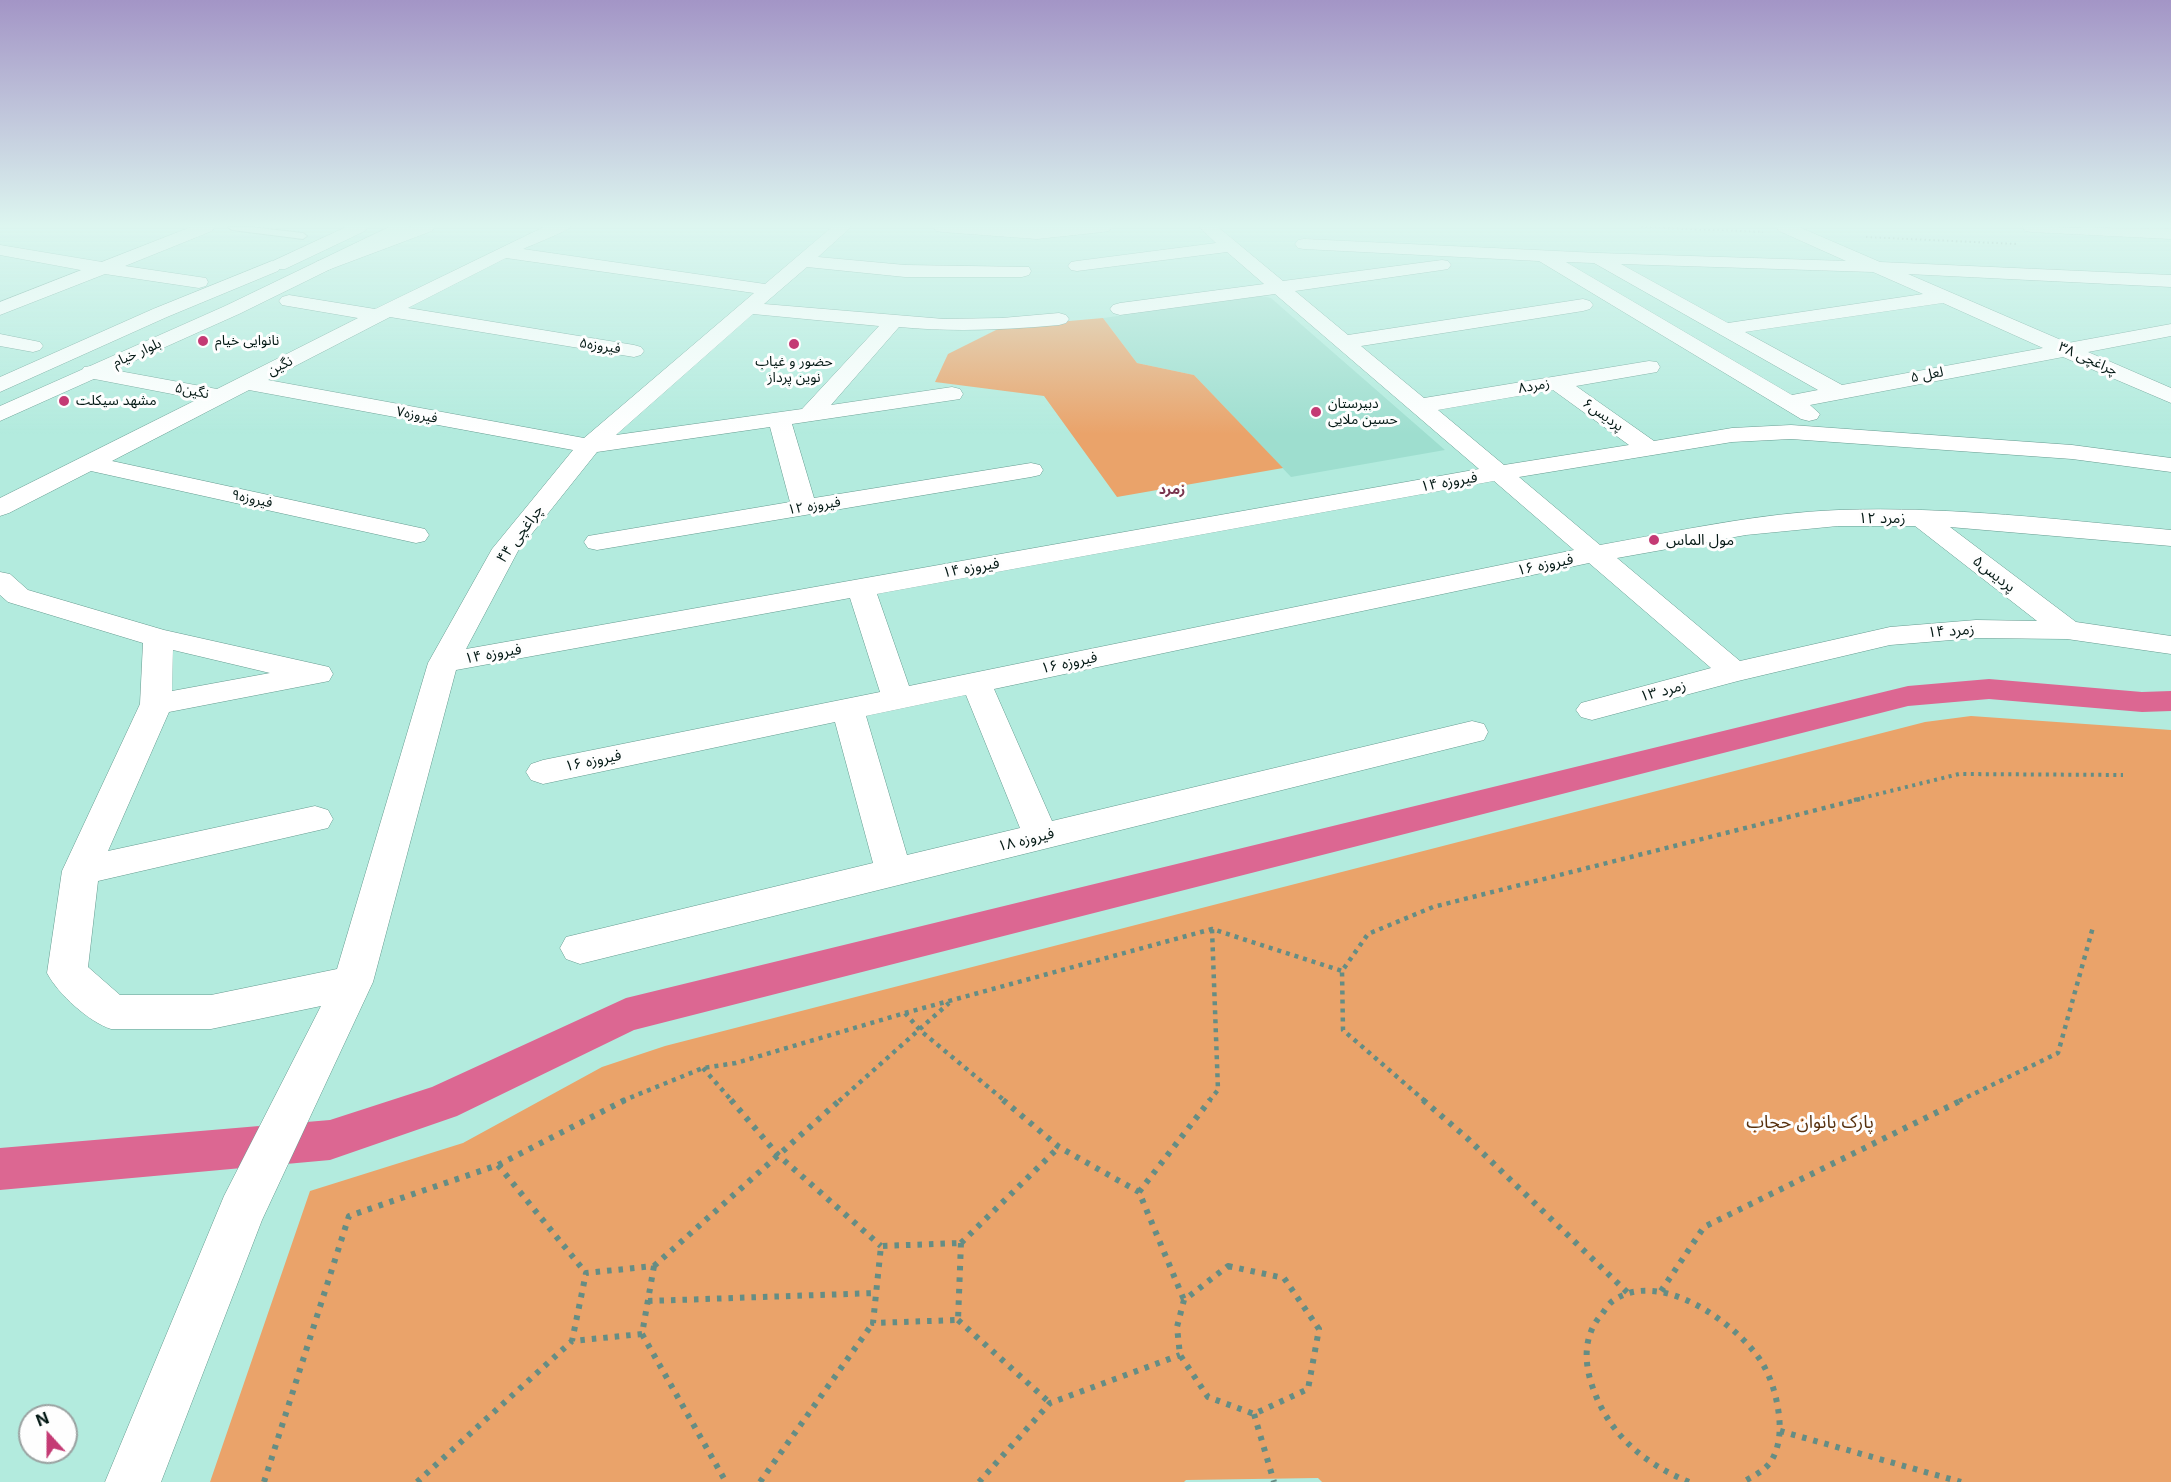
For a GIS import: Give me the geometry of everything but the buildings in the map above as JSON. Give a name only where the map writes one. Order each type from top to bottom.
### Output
[{"type":"main road","points":[[0,309],[32,296]]},
{"type":"main road","name":"بلوار خیام","points":[[0,385],[203,296]]},
{"type":"main road","name":"بلوار خیام","points":[[0,414],[257,296]]},
{"type":"main road","name":"نگین","points":[[0,508],[417,296]]},
{"type":"main road","points":[[743,296],[863,319],[944,325],[1002,324],[1059,319]]},
{"type":"main road","name":"چراغچی ۴۴","points":[[133,1482],[241,1212],[353,982],[443,663],[506,549],[589,446],[768,296]]},
{"type":"main road","points":[[1120,309],[1213,296]]},
{"type":"main road","points":[[1291,296],[1734,672]]},
{"type":"main road","points":[[1607,296],[1844,434]]},
{"type":"main road","points":[[1666,296],[1838,392]]},
{"type":"main road","points":[[1725,329],[1950,296]]},
{"type":"main road","name":"چراغچی ۳۸","points":[[1945,297],[2167,396]]},
{"type":"main road","name":"فیروزه۵","points":[[289,300],[634,351]]},
{"type":"main road","points":[[863,319],[877,303]]},
{"type":"main road","points":[[1344,342],[1583,305]]},
{"type":"main road","points":[[810,414],[894,321]]},
{"type":"main road","name":"لعل ۵","points":[[1789,402],[2171,330]]},
{"type":"main road","points":[[0,340],[33,346]]},
{"type":"main road","name":"زمرد۸","points":[[1420,406],[1649,367]]},
{"type":"main road","name":"نگین۵","points":[[93,372],[220,396]]},
{"type":"main road","name":"پردیس۶","points":[[1557,382],[1649,448]]},
{"type":"main road","name":"فیروزه۷","points":[[246,383],[589,446],[952,394]]},
{"type":"main road","points":[[779,419],[804,508]]},
{"type":"main road","name":"فیروزه ۱۴","points":[[443,663],[1499,473],[1732,435],[1791,432],[1844,434],[2072,452]]},
{"type":"main road","points":[[2072,452],[2133,448],[2171,441]]},
{"type":"main road","points":[[2072,452],[2171,465]]},
{"type":"main road","name":"فیروزه۹","points":[[88,463],[416,535]]},
{"type":"main road","name":"فیروزه ۱۲","points":[[597,543],[1031,470]]},
{"type":"main road","name":"زمرد ۱۲","points":[[1595,554],[1766,524],[1838,518],[1921,518],[2171,538]]},
{"type":"main road","name":"پردیس۵","points":[[1921,518],[2067,630]]},
{"type":"main road","name":"فیروزه ۱۶","points":[[543,772],[1595,554]]},
{"type":"main road","points":[[0,580],[18,596],[158,638],[318,674],[156,704]]},
{"type":"main road","points":[[861,588],[898,698]]},
{"type":"main road","name":"زمرد ۱۴","points":[[1734,672],[1890,636],[1976,629],[2067,630],[2171,645]]},
{"type":"main road","points":[[158,638],[156,704],[81,871],[67,974],[111,1012],[210,1012],[353,982]]},
{"type":"main road","name":"زمرد ۱۳","points":[[1592,710],[1734,672]]},
{"type":"main road","points":[[976,682],[1041,836]]},
{"type":"main road","points":[[848,709],[894,872]]},
{"type":"main road","name":"فیروزه ۱۸","points":[[579,948],[1472,732]]},
{"type":"main road","points":[[81,871],[315,819]]},
{"type":"path","points":[[1628,1293],[1467,1138],[1343,1030],[1342,971],[1368,934],[1433,907],[1959,774],[2122,775]]},
{"type":"path","points":[[1661,1291],[1704,1227],[2058,1053],[2093,927]]},
{"type":"path","points":[[264,1482],[349,1216],[498,1165],[627,1099],[703,1068],[736,1063],[905,1013],[950,1003],[1212,929],[1342,971]]},
{"type":"path","points":[[1139,1192],[1218,1090],[1212,929]]},
{"type":"path","points":[[586,1273],[654,1266],[950,1003]]},
{"type":"path","points":[[905,1013],[921,1031],[1059,1147],[1139,1192],[1184,1300],[1177,1327],[1180,1355],[1208,1397],[1254,1414],[1308,1389],[1319,1329],[1284,1278],[1228,1266],[1184,1300]]},
{"type":"path","points":[[703,1068],[778,1155],[881,1246],[961,1243],[1059,1147]]},
{"type":"path","points":[[498,1165],[586,1273]]},
{"type":"path","points":[[958,1320],[961,1243]]},
{"type":"path","points":[[760,1482],[873,1323],[881,1246]]},
{"type":"path","points":[[654,1266],[642,1334],[726,1482]]},
{"type":"path","points":[[417,1482],[572,1341],[586,1273]]},
{"type":"path","points":[[1689,1482],[1662,1472],[1626,1445],[1600,1409],[1586,1370],[1587,1335],[1602,1309],[1628,1293],[1661,1291],[1698,1303],[1732,1327],[1761,1360],[1778,1397],[1781,1435],[1767,1466],[1743,1482]]},
{"type":"path","points":[[648,1301],[876,1293]]},
{"type":"path","points":[[873,1323],[958,1320],[1050,1403]]},
{"type":"path","points":[[572,1341],[642,1334]]},
{"type":"path","points":[[979,1482],[1050,1403],[1180,1355]]},
{"type":"path","points":[[1254,1414],[1274,1482]]},
{"type":"path","points":[[1780,1431],[1961,1482]]},
{"type":"shaded area","points":[[1261,296],[1271,298],[1445,450],[1291,477],[1194,375],[1137,363],[1103,318]]},
{"type":"green space","points":[[1103,318],[1137,363],[1194,375],[1283,468],[1117,497],[1044,396],[935,382],[948,354],[1002,327]]},
{"type":"green space","name":"پارک بانوان حجاب","points":[[1971,716],[2171,730],[2171,1482],[1322,1482],[1318,1478],[1186,1480],[1184,1482],[210,1482],[310,1191],[463,1143],[602,1067],[665,1046],[1925,722]]},
{"type":"waterway","points":[[0,1169],[330,1140],[442,1103],[626,1015],[1908,696],[1989,689],[2142,702],[2171,701]]},
{"type":"place","name":"نانوایی خیام","points":[[203,341]]},
{"type":"place","name":"حضور و غیاب نوین پرداز","points":[[794,344]]},
{"type":"place","name":"مشهد سیکلت","points":[[64,401]]},
{"type":"place","name":"دبیرستان حسین ملایی","points":[[1316,412]]},
{"type":"place","name":"مول الماس","points":[[1654,540]]},
{"type":"district","name":"زمرد","points":[[1172,490]]}]
